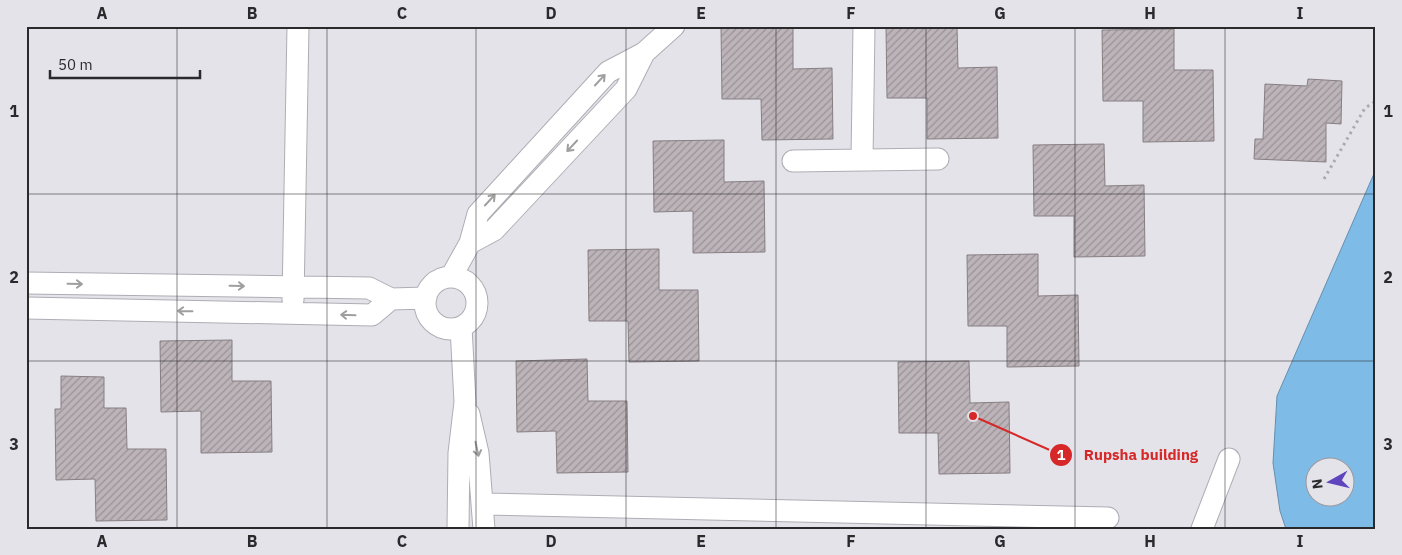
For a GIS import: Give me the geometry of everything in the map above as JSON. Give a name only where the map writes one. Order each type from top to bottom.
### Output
[{"type":"street","points":[[292,313],[298,26]]},
{"type":"street","points":[[451,277],[470,243],[478,214],[484,206],[608,72],[644,53],[674,26]]},
{"type":"street","points":[[862,160],[864,26]]},
{"type":"street","points":[[793,161],[938,159]]},
{"type":"street","points":[[451,277],[468,283],[477,298],[474,315],[461,327],[446,329],[432,321],[426,308],[426,298],[434,283],[451,277]]},
{"type":"street","points":[[26,283],[370,288],[390,300],[426,298]]},
{"type":"street","points":[[26,308],[372,315],[390,300]]},
{"type":"street","points":[[461,327],[466,402],[478,453],[484,504],[484,529]]},
{"type":"street","points":[[458,529],[459,453],[466,402]]},
{"type":"street","points":[[1202,529],[1229,459]]},
{"type":"street","points":[[484,504],[1108,518]]},
{"type":"path","points":[[1324,179],[1365,108],[1376,100]]},
{"type":"water","points":[[1376,169],[1376,529],[1286,529],[1280,511],[1273,463],[1277,396]]},
{"type":"building","points":[[957,26],[958,68],[997,67],[998,138],[927,139],[927,98],[887,98],[886,27]]},
{"type":"building","points":[[793,27],[793,69],[832,68],[833,139],[762,140],[761,99],[722,99],[721,28]]},
{"type":"building","points":[[1174,29],[1174,70],[1213,70],[1214,141],[1143,142],[1143,101],[1103,101],[1102,30]]},
{"type":"building","points":[[1308,79],[1342,81],[1341,124],[1326,123],[1326,162],[1254,159],[1255,139],[1263,139],[1265,84],[1307,86]]},
{"type":"building","points":[[724,140],[724,182],[764,181],[765,252],[693,253],[693,211],[654,212],[653,141]]},
{"type":"building","points":[[1104,144],[1105,186],[1144,185],[1145,256],[1074,257],[1074,216],[1034,216],[1033,145]]},
{"type":"building","points":[[659,249],[659,290],[698,290],[699,361],[629,362],[628,321],[589,321],[588,250]]},
{"type":"building","points":[[1038,254],[1038,296],[1078,295],[1079,366],[1007,367],[1007,326],[968,326],[967,255]]},
{"type":"building","points":[[232,340],[232,381],[271,381],[272,452],[201,453],[201,411],[161,412],[160,341]]},
{"type":"building","points":[[587,359],[588,401],[627,401],[628,472],[557,473],[556,431],[517,432],[516,361]]},
{"type":"building","points":[[969,361],[970,403],[1009,402],[1010,473],[939,474],[938,433],[899,433],[898,362]]},
{"type":"building","points":[[61,376],[104,377],[104,408],[126,408],[127,449],[166,449],[167,520],[96,521],[95,479],[56,480],[55,409],[61,409]]},
{"type":"place","name":"Rupsha building","points":[[973,416]]}]
